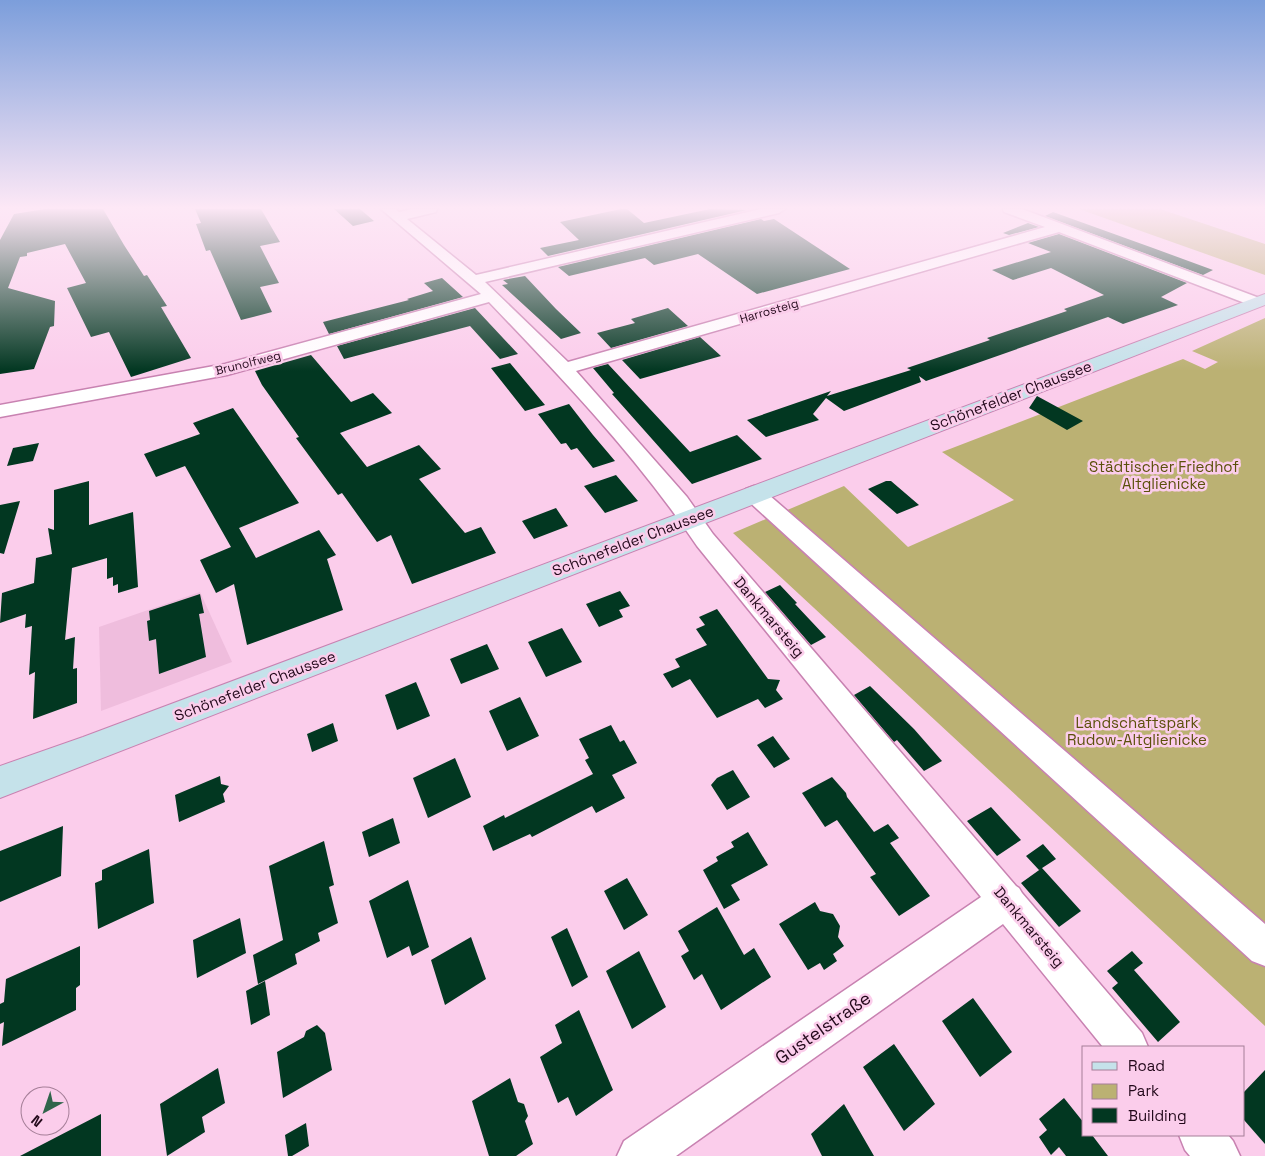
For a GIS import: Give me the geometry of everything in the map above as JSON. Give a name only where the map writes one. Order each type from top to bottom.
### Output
[{"type":"main road","name":"Schönefelder Chaussee","points":[[0,782],[692,519],[1260,300]]},
{"type":"street","name":"Dankmarsteig","points":[[453,263],[492,296],[564,369],[692,519],[705,540],[1127,1046]]},
{"type":"street","points":[[474,280],[547,263]]},
{"type":"street","name":"Harrosteig","points":[[564,369],[936,263]]},
{"type":"street","points":[[1157,263],[1260,300]]},
{"type":"street","name":"Brunolfweg","points":[[0,411],[137,388],[228,369],[492,296]]},
{"type":"street","points":[[754,494],[1265,948]]},
{"type":"street","name":"Gustelstraße","points":[[639,1156],[1007,900]]},
{"type":"street","points":[[1201,1136],[1218,1156]]},
{"type":"shaded area","points":[[200,592],[232,662],[101,711],[99,627]]},
{"type":"green space","points":[[1231,263],[1265,263],[1265,275]]},
{"type":"green space","name":"Landschaftspark Rudow-Altglienicke","points":[[1265,318],[1265,1026],[733,533],[844,486],[908,547],[1014,500],[942,452],[1183,359],[1205,369],[1218,362],[1192,351]]},
{"type":"building","points":[[0,263],[18,263],[8,288],[55,301],[54,326],[50,327],[34,369],[0,374]]},
{"type":"building","points":[[75,263],[136,263],[144,276],[147,275],[167,306],[161,307],[191,358],[131,377],[109,332],[91,337],[67,288],[86,283]]},
{"type":"building","points":[[216,263],[269,263],[279,283],[260,287],[272,312],[241,320]]},
{"type":"building","points":[[575,263],[624,263],[569,276],[558,267]]},
{"type":"building","points":[[711,263],[841,263],[850,269],[757,294]]},
{"type":"building","points":[[1015,263],[1135,263],[1187,283],[1161,297],[1178,305],[1123,324],[1108,317],[926,381],[919,376],[921,382],[844,411],[826,398],[813,414],[819,420],[766,437],[747,420],[831,391],[827,396],[911,370],[907,368],[990,340],[987,338],[1067,311],[1064,309],[1104,295],[1051,268],[1013,280],[992,270]]},
{"type":"building","points":[[1171,263],[1194,263],[1213,270],[1203,275]]},
{"type":"building","points":[[525,276],[581,333],[561,339],[502,285],[508,284],[503,280]]},
{"type":"building","points":[[442,278],[463,297],[329,334],[323,322],[409,300],[407,299],[433,291],[424,283]]},
{"type":"building","points":[[475,308],[518,354],[500,359],[470,326],[344,359],[337,346]]},
{"type":"building","points":[[668,308],[688,326],[611,348],[597,333],[635,323],[631,319]]},
{"type":"building","points":[[700,337],[721,356],[640,379],[622,360]]},
{"type":"building","points":[[311,355],[351,402],[373,393],[392,413],[340,433],[367,467],[419,445],[441,469],[419,479],[465,533],[481,527],[496,553],[412,584],[391,535],[377,542],[342,493],[338,495],[296,438],[299,437],[262,385],[255,371]]},
{"type":"building","points":[[510,363],[545,405],[525,411],[491,368]]},
{"type":"building","points":[[608,364],[690,452],[737,435],[762,459],[692,484],[612,394],[614,393],[593,368]]},
{"type":"building","points":[[1037,396],[1083,421],[1067,430],[1029,408]]},
{"type":"building","points":[[569,404],[615,461],[593,468],[577,448],[571,450],[566,443],[561,444],[538,414]]},
{"type":"building","points":[[233,408],[299,503],[239,528],[256,558],[319,530],[336,555],[327,559],[343,610],[247,645],[234,584],[216,593],[200,560],[231,547],[185,466],[156,477],[144,454],[200,434],[193,423]]},
{"type":"building","points":[[39,443],[33,461],[7,466],[13,448]]},
{"type":"building","points":[[616,475],[638,501],[605,513],[584,486]]},
{"type":"building","points":[[89,481],[89,525],[133,512],[138,587],[118,593],[118,584],[113,586],[113,577],[107,579],[107,558],[72,568],[65,640],[75,637],[73,669],[77,668],[77,703],[33,719],[35,672],[29,675],[32,626],[25,628],[26,614],[0,623],[2,593],[34,583],[36,558],[52,554],[48,528],[54,530],[54,490]]},
{"type":"building","points":[[886,481],[891,481],[919,505],[897,514],[868,489]]},
{"type":"building","points":[[20,501],[4,554],[0,553],[0,505]]},
{"type":"building","points":[[556,508],[568,526],[534,539],[522,521]]},
{"type":"building","points":[[780,585],[826,637],[811,645],[765,592]]},
{"type":"building","points":[[620,591],[630,606],[619,610],[623,617],[599,627],[586,604]]},
{"type":"building","points":[[200,594],[204,613],[199,614],[206,657],[159,674],[156,639],[149,641],[147,621],[150,620],[149,611]]},
{"type":"building","points":[[717,609],[768,679],[780,680],[776,690],[783,699],[765,708],[758,699],[717,718],[690,679],[672,688],[663,674],[680,667],[675,659],[707,645],[696,629],[705,625],[699,617]]},
{"type":"building","points":[[562,628],[582,662],[546,677],[528,642]]},
{"type":"building","points":[[487,644],[499,669],[461,684],[450,659]]},
{"type":"building","points":[[416,682],[430,716],[397,730],[385,695]]},
{"type":"building","points":[[870,686],[914,729],[942,761],[924,771],[897,740],[894,742],[854,695]]},
{"type":"building","points":[[520,697],[539,736],[507,751],[489,711]]},
{"type":"building","points":[[333,723],[338,741],[312,752],[307,734]]},
{"type":"building","points":[[611,725],[620,742],[624,740],[637,763],[612,775],[625,798],[596,813],[592,806],[532,837],[530,834],[493,851],[483,826],[504,815],[505,818],[593,774],[585,760],[589,758],[579,739]]},
{"type":"building","points":[[773,736],[790,759],[774,768],[757,745]]},
{"type":"building","points":[[455,758],[471,797],[428,818],[413,778]]},
{"type":"building","points":[[733,770],[750,797],[727,810],[711,785],[717,778]]},
{"type":"building","points":[[220,776],[221,784],[229,786],[223,794],[225,802],[179,822],[175,795]]},
{"type":"building","points":[[832,777],[874,832],[888,824],[899,838],[890,843],[930,896],[899,916],[870,877],[876,874],[837,820],[825,827],[802,793]]},
{"type":"building","points":[[991,807],[1021,840],[997,856],[967,821]]},
{"type":"building","points":[[393,818],[400,843],[369,857],[362,832]]},
{"type":"building","points":[[63,826],[61,876],[0,902],[0,851]]},
{"type":"building","points":[[748,832],[768,865],[731,885],[740,900],[724,909],[703,870],[718,861],[716,857],[734,847],[731,842]]},
{"type":"building","points":[[324,841],[334,885],[329,887],[338,923],[318,933],[320,941],[295,954],[297,964],[258,984],[253,955],[283,940],[269,866]]},
{"type":"building","points":[[1043,844],[1056,859],[1039,870],[1026,856]]},
{"type":"building","points":[[149,849],[154,903],[98,929],[95,883],[102,880],[102,870]]},
{"type":"building","points":[[1042,868],[1081,911],[1059,927],[1021,883]]},
{"type":"building","points":[[627,878],[648,915],[624,930],[604,891]]},
{"type":"building","points":[[408,880],[429,947],[412,956],[409,946],[387,958],[369,901]]},
{"type":"building","points":[[815,902],[820,911],[833,914],[840,926],[838,937],[844,946],[833,954],[837,961],[824,970],[820,963],[808,970],[779,924]]},
{"type":"building","points":[[717,907],[744,955],[754,948],[771,977],[721,1010],[702,974],[694,980],[681,956],[689,951],[678,931]]},
{"type":"building","points":[[240,918],[246,953],[197,978],[193,940]]},
{"type":"building","points":[[567,928],[588,977],[572,987],[551,937]]},
{"type":"building","points":[[471,937],[486,979],[445,1005],[431,960]]},
{"type":"building","points":[[80,946],[80,985],[76,988],[76,1010],[2,1046],[4,1022],[0,1024],[0,1004],[4,1002],[6,979]]},
{"type":"building","points":[[639,951],[666,1007],[632,1029],[606,971]]},
{"type":"building","points":[[1132,951],[1143,963],[1134,970],[1180,1022],[1158,1042],[1112,988],[1118,983],[1107,971]]},
{"type":"building","points":[[265,981],[270,1015],[251,1025],[246,991]]},
{"type":"building","points":[[973,998],[1012,1052],[980,1077],[942,1021]]},
{"type":"building","points":[[579,1010],[613,1090],[576,1116],[568,1097],[558,1103],[540,1057],[562,1043],[555,1025]]},
{"type":"building","points":[[317,1025],[325,1033],[332,1070],[283,1098],[277,1052],[304,1037],[306,1031]]},
{"type":"building","points":[[894,1044],[935,1104],[904,1131],[863,1067]]},
{"type":"building","points":[[218,1068],[225,1103],[202,1117],[205,1132],[167,1156],[160,1104]]},
{"type":"building","points":[[1265,1070],[1265,1144],[1245,1121],[1245,1091]]},
{"type":"building","points":[[510,1078],[518,1102],[524,1104],[528,1116],[525,1121],[533,1144],[516,1156],[489,1156],[472,1101]]},
{"type":"building","points":[[1064,1098],[1082,1120],[1082,1136],[1093,1136],[1108,1156],[1066,1156],[1059,1147],[1051,1155],[1039,1137],[1047,1130],[1039,1119]]},
{"type":"building","points":[[844,1104],[874,1156],[822,1156],[811,1134]]},
{"type":"building","points":[[101,1114],[101,1156],[20,1156],[59,1136],[70,1136],[70,1130]]},
{"type":"building","points":[[306,1123],[309,1146],[292,1156],[288,1156],[285,1135]]},
{"type":"park label","name":"Städtischer Friedhof Altglienicke","points":[[1164,476]]}]
